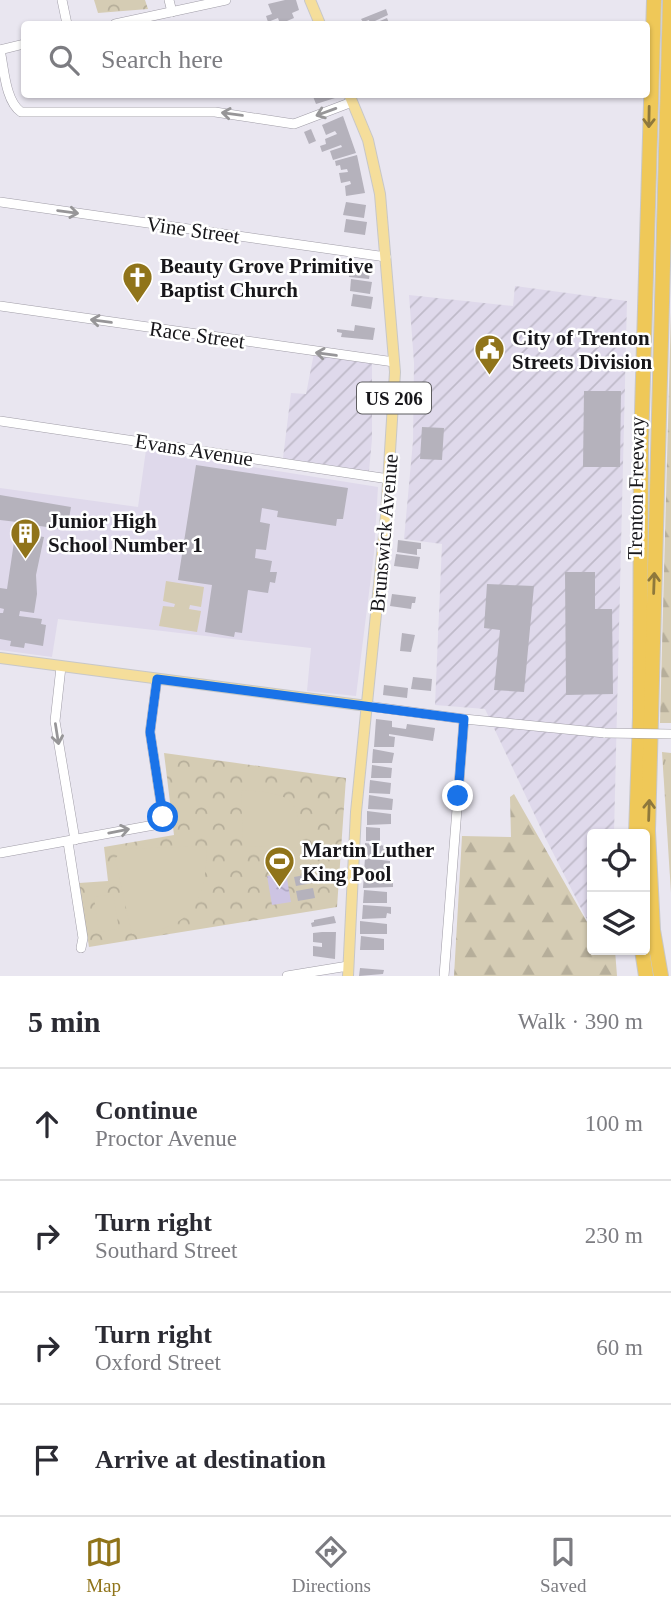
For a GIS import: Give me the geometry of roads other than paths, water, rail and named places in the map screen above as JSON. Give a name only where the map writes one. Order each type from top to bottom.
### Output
[{"type":"highway","name":"Trenton Freeway","points":[[636,829],[641,446],[654,0]]},
{"type":"highway","name":"Trenton Freeway","points":[[661,976],[653,930],[648,831],[670,0]]},
{"type":"highway","points":[[643,955],[646,976]]},
{"type":"main road","points":[[314,1],[319,21]]},
{"type":"main road","name":"Brunswick Avenue","points":[[348,971],[356,812],[395,393],[380,194],[371,151],[351,98]]},
{"type":"main road","points":[[0,658],[367,706]]},
{"type":"street","points":[[62,0],[66,21]]},
{"type":"street","points":[[169,0],[172,12]]},
{"type":"street","points":[[128,21],[226,0]]},
{"type":"street","points":[[21,45],[0,50],[12,100],[16,109],[21,112],[215,112],[294,124],[351,98]]},
{"type":"street","name":"Vine Street","points":[[0,202],[386,257]]},
{"type":"street","name":"Race Street","points":[[0,306],[394,362]]},
{"type":"street","name":"Evans Avenue","points":[[0,421],[389,479]]},
{"type":"street","points":[[61,667],[55,722],[72,841],[83,938],[81,948]]},
{"type":"street","points":[[0,853],[154,825],[162,820],[150,732],[157,679]]},
{"type":"street","points":[[367,706],[605,733],[671,734]]},
{"type":"street","points":[[444,976],[464,719]]},
{"type":"street","points":[[287,976],[348,971]]},
{"type":"water","name":"Martin Luther King Pool","points":[[286,873],[291,902],[272,905],[267,876]]},
{"type":"place","name":"Beauty Grove Primitive Baptist Church","points":[[137,305]]},
{"type":"place","name":"City of Trenton Streets Division","points":[[489,377]]},
{"type":"place","name":"Junior High School Number 1","points":[[25,560]]},
{"type":"place","name":"Martin Luther King Pool","points":[[279,889]]}]
